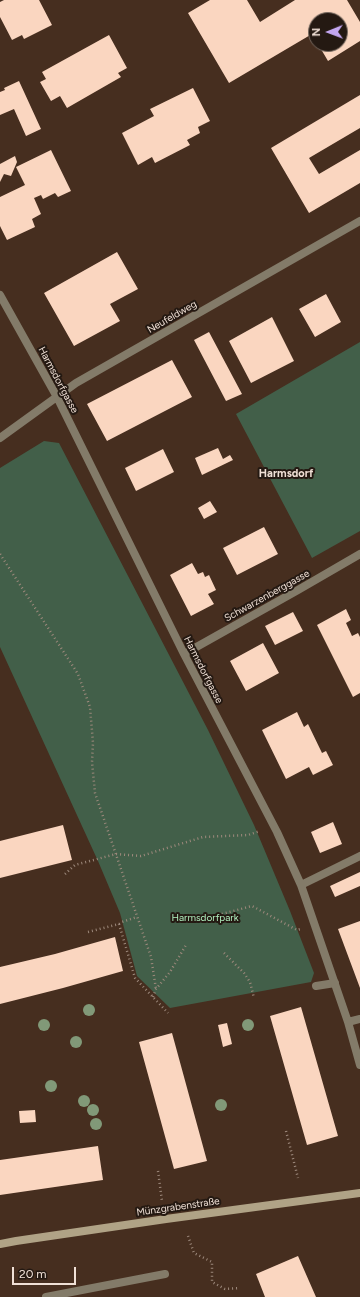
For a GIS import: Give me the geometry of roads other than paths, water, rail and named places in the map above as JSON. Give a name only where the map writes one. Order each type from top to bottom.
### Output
[{"type":"main road","name":"Münzgrabenstraße","points":[[0,1244],[166,1218],[360,1193]]},
{"type":"street","name":"Neufeldweg","points":[[0,438],[76,383],[360,221]]},
{"type":"street","name":"Harmsdorfgasse","points":[[0,295],[57,397],[184,654],[274,827],[301,885],[348,1022],[360,1065]]},
{"type":"street","name":"Schwarzenberggasse","points":[[184,654],[360,554]]},
{"type":"street","points":[[301,885],[360,856]]},
{"type":"street","points":[[316,986],[335,983]]},
{"type":"street","points":[[348,1022],[360,1019]]},
{"type":"street","points":[[46,1297],[165,1274]]},
{"type":"district","name":"Harmsdorf","points":[[286,474]]},
{"type":"park label","name":"Harmsdorfpark","points":[[205,918]]}]
